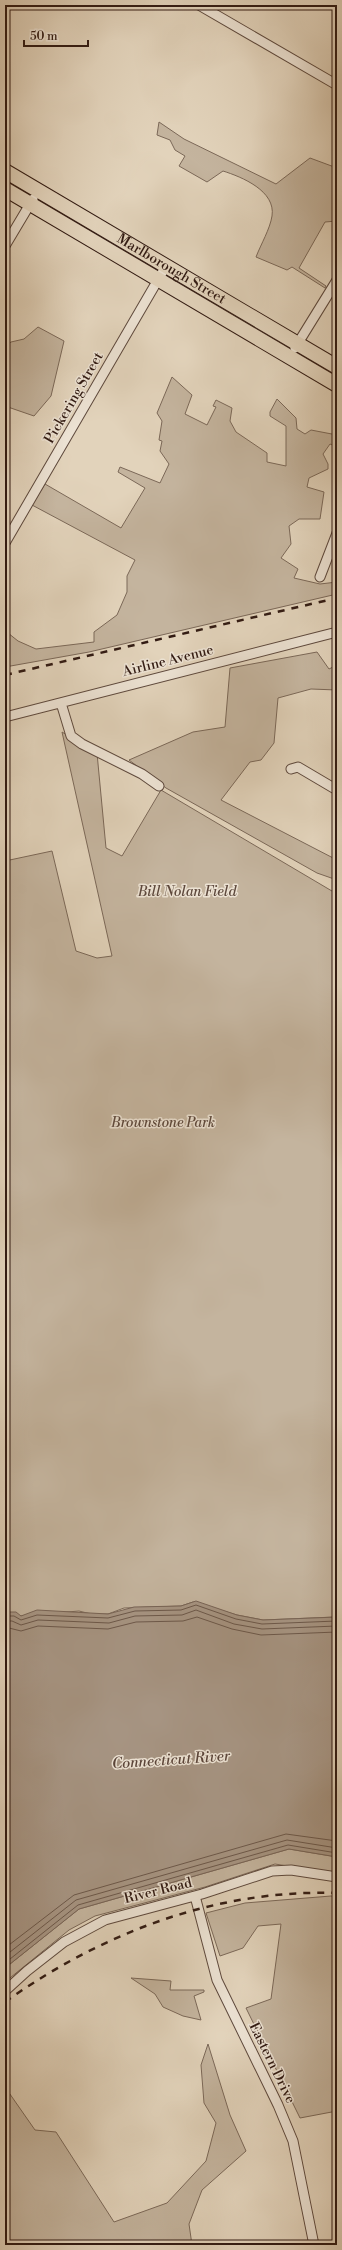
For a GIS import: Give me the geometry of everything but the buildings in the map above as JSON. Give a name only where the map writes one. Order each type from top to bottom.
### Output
[{"type":"highway","name":"Marlborough Street","points":[[5,171],[337,367]]},
{"type":"highway","name":"Marlborough Street","points":[[5,189],[337,385]]},
{"type":"street","points":[[199,5],[337,85]]},
{"type":"street","points":[[5,246],[38,191]]},
{"type":"street","name":"Pickering Street","points":[[5,543],[166,266]]},
{"type":"street","points":[[289,357],[337,280]]},
{"type":"street","points":[[320,577],[337,533]]},
{"type":"street","name":"Airline Avenue","points":[[5,717],[337,632]]},
{"type":"street","points":[[60,703],[71,736],[82,744],[142,774],[159,786]]},
{"type":"street","points":[[291,769],[298,767],[337,790]]},
{"type":"street","name":"River Road","points":[[5,1991],[46,1955],[90,1926],[125,1914],[195,1896],[261,1874],[282,1870],[337,1877]]},
{"type":"street","name":"Eastern Drive","points":[[195,1896],[217,1980],[278,2104],[292,2141],[298,2159],[314,2245]]},
{"type":"green space","points":[[159,122],[184,139],[276,184],[310,158],[337,168],[337,221],[325,222],[299,268],[326,286],[325,288],[292,267],[287,270],[256,257],[271,221],[272,207],[269,199],[256,186],[248,181],[223,171],[207,182],[179,166],[185,156],[175,150],[170,140],[157,135]]},
{"type":"green space","points":[[38,327],[64,341],[51,396],[34,416],[5,406],[5,347],[11,342],[24,339]]},
{"type":"green space","points":[[172,377],[192,395],[185,414],[207,425],[216,407],[213,406],[216,400],[232,408],[230,421],[236,432],[267,453],[267,462],[286,466],[286,426],[270,416],[270,412],[277,399],[296,418],[297,429],[305,434],[311,430],[337,435],[337,455],[335,446],[330,444],[323,454],[328,464],[328,469],[309,478],[307,487],[324,492],[320,519],[299,519],[289,526],[291,544],[281,558],[298,569],[294,578],[320,584],[337,582],[337,594],[89,652],[5,667],[5,634],[8,633],[18,641],[36,649],[94,642],[94,632],[117,615],[127,592],[127,576],[135,560],[32,505],[45,484],[121,528],[145,488],[118,472],[120,467],[160,483],[169,464],[160,451],[162,441],[159,440],[162,421],[157,413]]},
{"type":"green space","points":[[317,652],[329,669],[337,665],[337,690],[311,689],[278,698],[274,743],[261,760],[250,762],[221,800],[337,860],[337,880],[317,873],[166,788],[129,760],[193,732],[225,727],[230,668]]},
{"type":"green space","name":"Brownstone Park","points":[[62,732],[97,753],[106,848],[122,856],[161,790],[337,894],[337,1562],[335,1617],[263,1620],[237,1615],[193,1602],[181,1606],[124,1608],[108,1614],[91,1614],[79,1611],[20,1616],[5,1612],[5,861],[52,851],[76,951],[97,958],[112,956]]},
{"type":"green space","points":[[289,1849],[337,1857],[337,1874],[275,1864],[205,1887],[95,1916],[69,1930],[5,1982],[5,1968],[79,1909]]},
{"type":"green space","points":[[331,1896],[337,1897],[337,2111],[300,2118],[246,2008],[271,1999],[281,1924],[258,1926],[243,1948],[220,1956],[206,1913],[245,1903]]},
{"type":"green space","points":[[131,1978],[171,1981],[170,1990],[204,1990],[204,1992],[194,1996],[201,2020],[183,2016],[163,2007],[155,1994]]},
{"type":"green space","points":[[208,2044],[230,2115],[246,2151],[202,2190],[189,2224],[192,2245],[5,2245],[5,2087],[35,2130],[56,2132],[114,2222],[167,2203],[206,2161],[216,2123],[204,2103],[201,2065]]},
{"type":"water","name":"Connecticut River","points":[[196,1601],[237,1615],[263,1620],[337,1617],[337,1857],[289,1849],[79,1909],[5,1968],[5,1612],[16,1612],[21,1616],[37,1610],[108,1614],[134,1607],[181,1606]]},
{"type":"railway","points":[[5,675],[337,598]]},
{"type":"railway","points":[[5,2002],[42,1977],[81,1955],[121,1936],[162,1920],[204,1908],[248,1899],[292,1894],[337,1893]]},
{"type":"park label","name":"Bill Nolan Field","points":[[187,892]]}]
